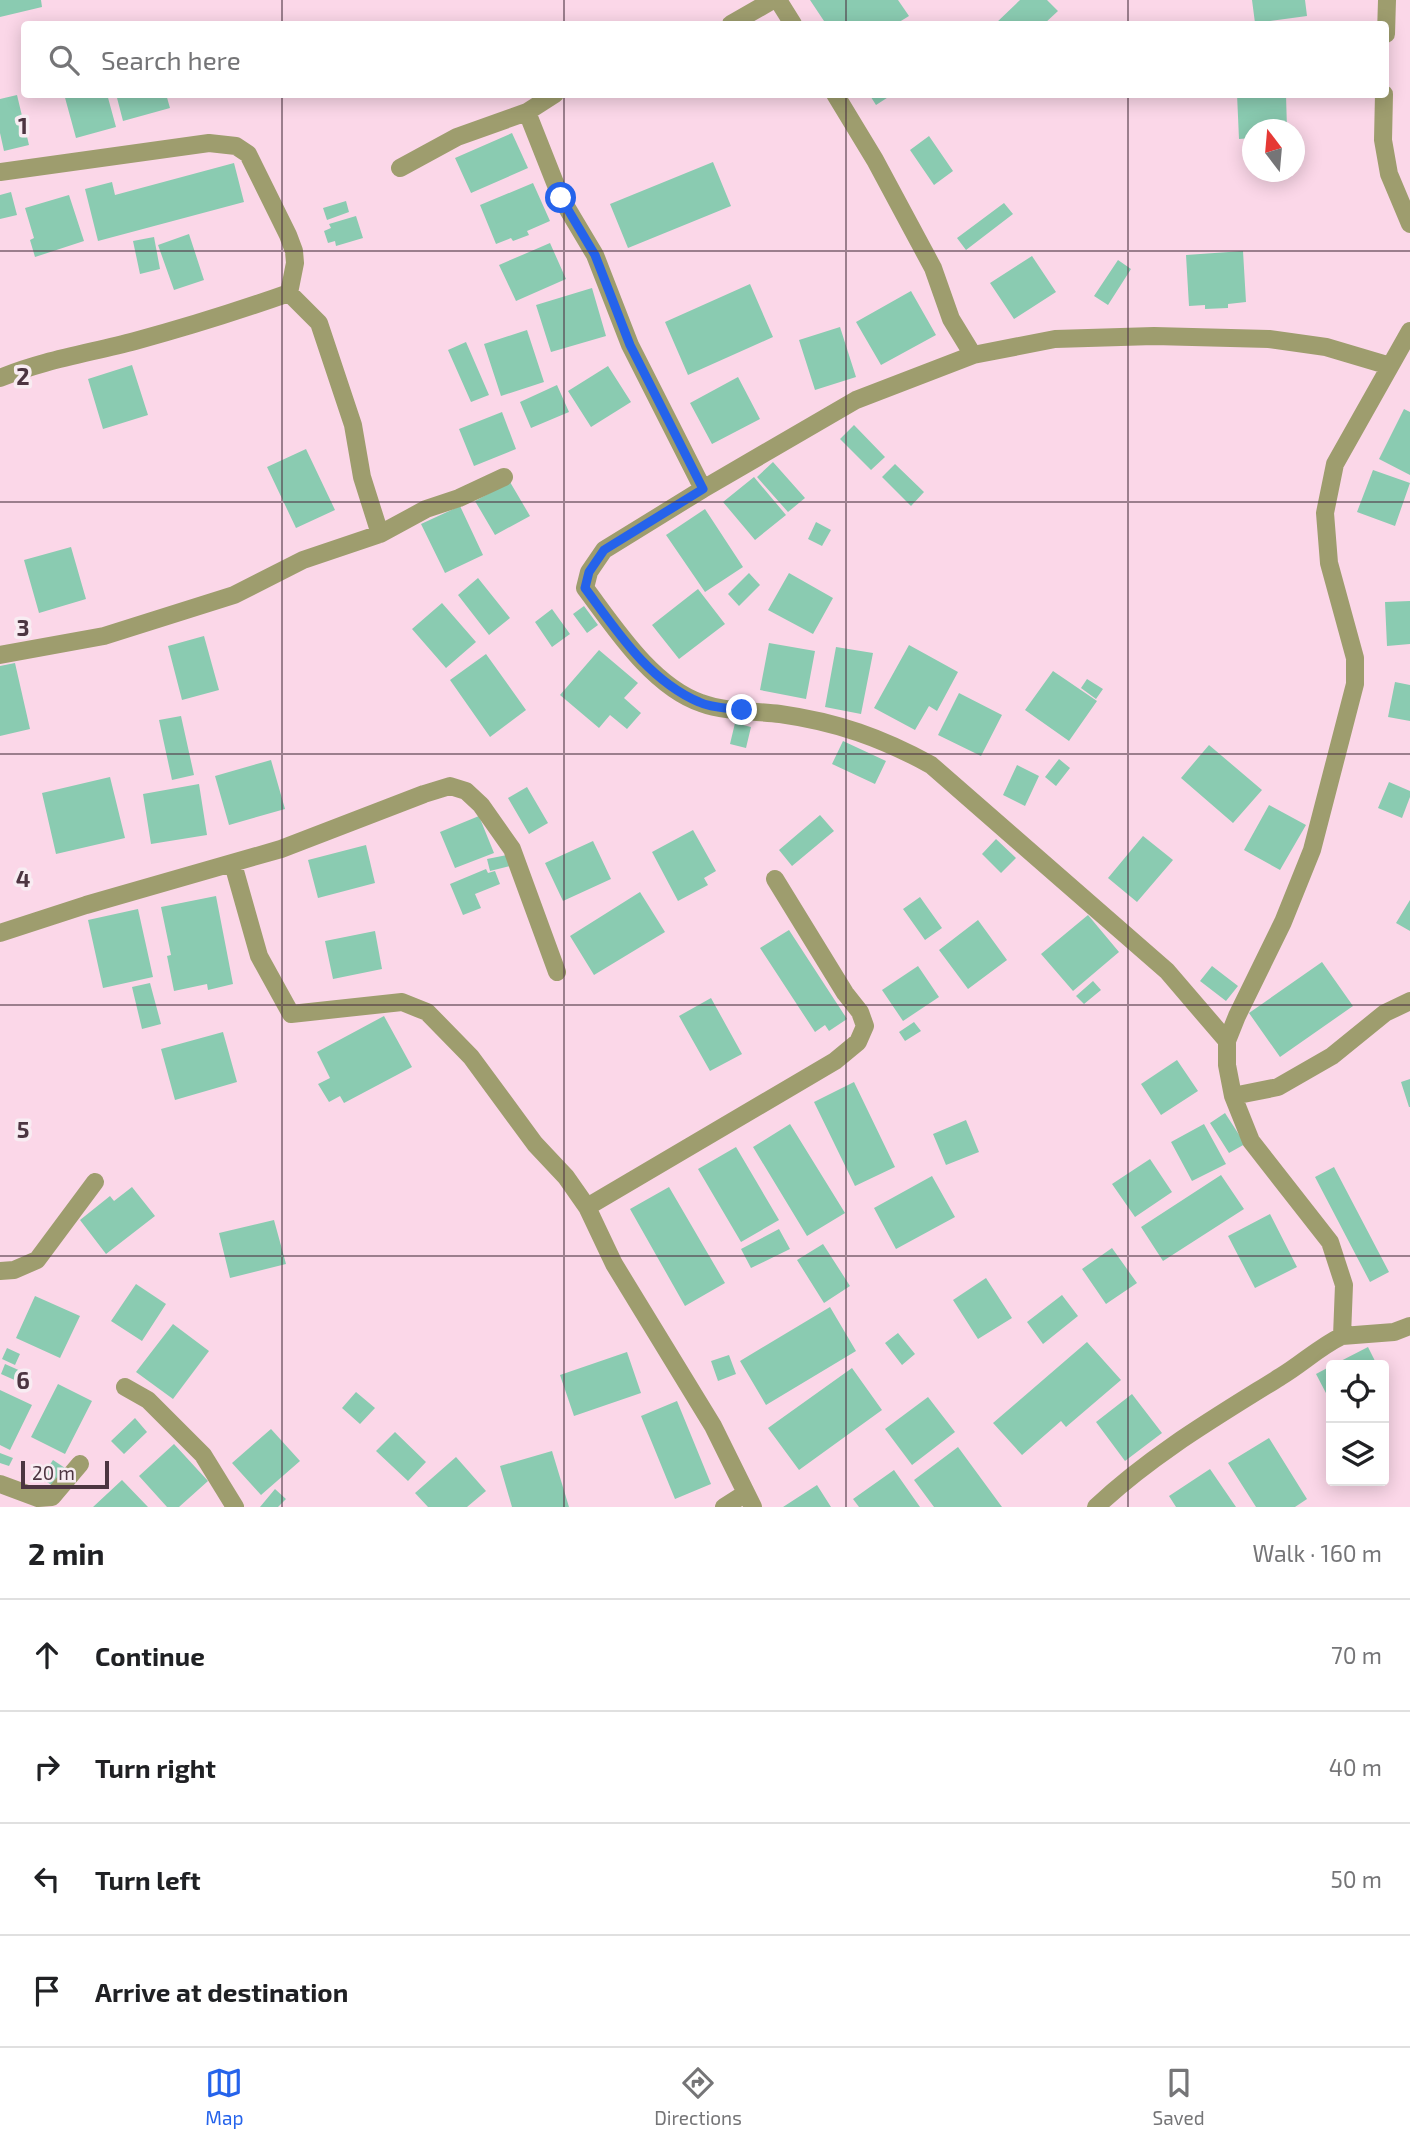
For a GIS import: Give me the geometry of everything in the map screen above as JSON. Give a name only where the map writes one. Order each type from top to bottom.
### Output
[{"type":"street","points":[[735,21],[773,0]]},
{"type":"street","points":[[778,0],[791,21]]},
{"type":"street","points":[[1386,21],[1387,0]]},
{"type":"street","points":[[400,168],[457,137],[527,112],[549,98]]},
{"type":"street","points":[[837,98],[875,160],[926,256],[951,319],[973,355]]},
{"type":"street","points":[[1384,98],[1383,139],[1389,174],[1410,224]]},
{"type":"street","points":[[527,112],[561,198],[595,255],[630,345],[703,489]]},
{"type":"street","points":[[0,172],[209,144],[236,146],[248,153],[288,235],[295,263],[289,293]]},
{"type":"street","points":[[0,378],[24,368],[135,341],[214,318],[289,293]]},
{"type":"street","points":[[289,293],[319,323],[353,425],[362,477],[380,534]]},
{"type":"street","points":[[1342,1336],[1344,1285],[1329,1242],[1251,1141],[1233,1096],[1227,1065],[1227,1041],[1283,922],[1312,850],[1355,684],[1355,658],[1329,563],[1325,513],[1335,464],[1410,331]]},
{"type":"street","points":[[1227,1041],[1167,971],[931,765],[893,744],[832,723],[701,703],[666,683],[634,653],[585,588],[589,572],[604,550],[703,489],[856,400],[973,355],[1055,339],[1154,336],[1280,341],[1326,347],[1390,366]]},
{"type":"street","points":[[0,655],[104,636],[234,595],[303,560],[380,534],[426,509],[459,498],[504,477]]},
{"type":"street","points":[[0,933],[176,878],[233,864],[362,820],[450,786],[466,792],[481,805],[512,849],[557,972]]},
{"type":"street","points":[[233,864],[259,956],[291,1014],[402,1002],[427,1012],[471,1057],[535,1144],[566,1177],[587,1207],[614,1265],[713,1426],[749,1500],[724,1507]]},
{"type":"street","points":[[587,1207],[835,1061],[858,1042],[864,1026],[860,1012],[845,993],[775,879]]},
{"type":"street","points":[[1233,1096],[1278,1087],[1332,1056],[1385,1013],[1410,1001]]},
{"type":"street","points":[[0,1271],[14,1270],[37,1260],[95,1182]]},
{"type":"street","points":[[1096,1507],[1124,1480],[1175,1443],[1290,1371],[1321,1346],[1342,1336],[1394,1332],[1410,1326]]},
{"type":"street","points":[[125,1387],[148,1400],[203,1455],[235,1507]]},
{"type":"street","points":[[0,1484],[38,1498],[52,1497],[80,1464]]},
{"type":"building","points":[[0,0],[41,0],[42,7],[0,17]]},
{"type":"building","points":[[810,0],[898,0],[909,16],[901,21],[824,21]]},
{"type":"building","points":[[1020,0],[1047,0],[1058,11],[1047,21],[998,21]]},
{"type":"building","points":[[1252,0],[1305,0],[1307,16],[1255,21]]},
{"type":"building","points":[[17,95],[29,145],[4,151],[0,133],[0,99]]},
{"type":"building","points":[[65,98],[108,98],[116,127],[76,138]]},
{"type":"building","points":[[117,98],[167,98],[170,108],[123,121]]},
{"type":"building","points":[[872,98],[887,98],[876,105]]},
{"type":"building","points":[[1237,98],[1286,98],[1287,119],[1242,119],[1242,139],[1239,139]]},
{"type":"building","points":[[512,133],[528,168],[471,193],[455,158]]},
{"type":"building","points":[[929,136],[953,171],[934,185],[910,150]]},
{"type":"building","points":[[713,162],[731,206],[628,248],[610,204]]},
{"type":"building","points":[[234,163],[244,202],[98,241],[85,189],[112,182],[115,195]]},
{"type":"building","points":[[533,183],[550,221],[527,231],[529,235],[496,244],[480,205]]},
{"type":"building","points":[[11,192],[17,215],[0,219],[0,195]]},
{"type":"building","points":[[69,195],[84,241],[35,257],[30,240],[34,238],[25,208]]},
{"type":"building","points":[[346,201],[349,212],[327,220],[323,208]]},
{"type":"building","points":[[1004,203],[1013,214],[966,250],[957,238]]},
{"type":"building","points":[[356,216],[363,238],[336,246],[335,241],[328,243],[324,231],[331,228],[329,224]]},
{"type":"building","points":[[189,234],[204,280],[174,290],[158,245]]},
{"type":"building","points":[[154,237],[160,269],[140,274],[133,241]]},
{"type":"building","points":[[550,243],[566,279],[516,301],[499,265]]},
{"type":"building","points":[[1243,251],[1246,302],[1228,304],[1228,308],[1205,309],[1205,305],[1189,306],[1186,255]]},
{"type":"building","points":[[1032,256],[1056,292],[1014,319],[990,283]]},
{"type":"building","points":[[1118,260],[1131,269],[1108,305],[1094,296]]},
{"type":"building","points":[[750,284],[773,337],[688,375],[665,322]]},
{"type":"building","points":[[592,288],[606,336],[551,352],[536,305]]},
{"type":"building","points":[[911,291],[936,335],[881,365],[856,322]]},
{"type":"building","points":[[840,327],[856,377],[815,390],[799,340]]},
{"type":"building","points":[[527,330],[544,382],[501,396],[484,344]]},
{"type":"building","points":[[466,342],[489,395],[471,402],[448,350]]},
{"type":"building","points":[[132,365],[148,415],[103,429],[88,379]]},
{"type":"building","points":[[608,366],[631,402],[591,427],[568,391]]},
{"type":"building","points":[[738,377],[760,419],[712,444],[690,403]]},
{"type":"building","points":[[557,385],[569,412],[531,428],[520,402]]},
{"type":"building","points":[[1404,409],[1410,412],[1410,475],[1379,459]]},
{"type":"building","points":[[502,412],[516,449],[474,466],[459,429]]},
{"type":"building","points":[[854,425],[885,457],[871,470],[840,439]]},
{"type":"building","points":[[306,449],[335,510],[296,528],[267,467]]},
{"type":"building","points":[[773,462],[805,498],[788,512],[757,477]]},
{"type":"building","points":[[895,464],[924,492],[911,506],[882,477]]},
{"type":"building","points":[[1373,470],[1410,483],[1395,526],[1357,512]]},
{"type":"building","points":[[754,477],[786,515],[755,540],[723,502]]},
{"type":"building","points":[[510,482],[530,516],[495,535],[475,501]]},
{"type":"building","points":[[460,506],[483,555],[445,573],[421,524]]},
{"type":"building","points":[[705,509],[743,567],[705,592],[666,535]]},
{"type":"building","points":[[816,522],[831,530],[822,546],[808,539]]},
{"type":"building","points":[[71,547],[86,599],[39,613],[24,560]]},
{"type":"building","points":[[749,573],[760,585],[739,606],[728,594]]},
{"type":"building","points":[[789,573],[833,598],[813,634],[768,610]]},
{"type":"building","points":[[478,578],[510,618],[489,635],[458,595]]},
{"type":"building","points":[[698,589],[725,624],[679,659],[652,625]]},
{"type":"building","points":[[1410,601],[1410,644],[1387,646],[1385,602]]},
{"type":"building","points":[[442,603],[476,642],[446,668],[412,629]]},
{"type":"building","points":[[584,606],[598,625],[587,633],[573,614]]},
{"type":"building","points":[[552,609],[570,634],[552,647],[535,622]]},
{"type":"building","points":[[204,636],[219,690],[182,700],[168,646]]},
{"type":"building","points":[[769,643],[815,651],[806,699],[760,690]]},
{"type":"building","points":[[909,645],[958,672],[937,711],[929,706],[915,730],[874,708]]},
{"type":"building","points":[[836,647],[873,653],[861,714],[825,707]]},
{"type":"building","points":[[599,650],[638,683],[624,698],[641,713],[627,729],[610,715],[599,728],[560,695]]},
{"type":"building","points":[[486,654],[526,710],[490,737],[450,680]]},
{"type":"building","points":[[15,663],[30,729],[0,736],[0,666]]},
{"type":"building","points":[[1053,671],[1097,701],[1069,741],[1025,710]]},
{"type":"building","points":[[1087,679],[1103,689],[1096,699],[1081,688]]},
{"type":"building","points":[[1395,682],[1410,685],[1410,721],[1388,717]]},
{"type":"building","points":[[959,693],[1002,715],[981,756],[938,735]]},
{"type":"building","points":[[181,716],[194,775],[172,780],[159,720]]},
{"type":"building","points":[[735,723],[751,727],[746,748],[730,744]]},
{"type":"building","points":[[843,741],[886,761],[875,784],[832,764]]},
{"type":"building","points":[[1209,745],[1262,790],[1233,823],[1181,778]]},
{"type":"building","points":[[1059,759],[1070,768],[1056,786],[1045,777]]},
{"type":"building","points":[[271,760],[285,809],[229,825],[215,776]]},
{"type":"building","points":[[1017,765],[1039,776],[1025,806],[1003,795]]},
{"type":"building","points":[[110,777],[125,838],[56,854],[42,793]]},
{"type":"building","points":[[1389,782],[1410,791],[1402,818],[1378,808]]},
{"type":"building","points":[[199,784],[207,835],[151,844],[143,794]]},
{"type":"building","points":[[527,787],[548,823],[529,834],[508,798]]},
{"type":"building","points":[[1269,805],[1306,825],[1280,870],[1244,850]]},
{"type":"building","points":[[820,815],[834,831],[792,866],[779,850]]},
{"type":"building","points":[[479,816],[494,853],[455,868],[440,832]]},
{"type":"building","points":[[693,830],[716,871],[704,878],[708,885],[678,901],[652,852]]},
{"type":"building","points":[[1143,836],[1173,860],[1137,902],[1108,878]]},
{"type":"building","points":[[996,839],[1016,858],[1001,873],[982,854]]},
{"type":"building","points":[[593,841],[611,879],[563,901],[545,863]]},
{"type":"building","points":[[366,845],[375,883],[318,898],[308,860]]},
{"type":"building","points":[[507,855],[510,866],[490,871],[487,859]]},
{"type":"building","points":[[486,869],[488,873],[495,871],[500,884],[475,894],[481,908],[463,915],[450,884]]},
{"type":"building","points":[[640,892],[665,932],[594,975],[570,936]]},
{"type":"building","points":[[216,896],[233,984],[208,990],[207,984],[174,991],[167,956],[171,955],[161,907]]},
{"type":"building","points":[[920,897],[942,928],[925,940],[903,909]]},
{"type":"building","points":[[1410,900],[1410,931],[1396,923]]},
{"type":"building","points":[[138,909],[153,977],[103,988],[88,920]]},
{"type":"building","points":[[1088,915],[1119,952],[1073,991],[1041,954]]},
{"type":"building","points":[[978,920],[1007,960],[968,989],[939,950]]},
{"type":"building","points":[[789,930],[847,1019],[829,1031],[825,1025],[815,1032],[760,948]]},
{"type":"building","points":[[375,931],[382,969],[333,979],[325,941]]},
{"type":"building","points":[[1322,962],[1353,1006],[1280,1057],[1249,1013]]},
{"type":"building","points":[[918,966],[939,997],[903,1021],[882,990]]},
{"type":"building","points":[[1212,966],[1238,986],[1226,1001],[1200,981]]},
{"type":"building","points":[[1093,981],[1101,990],[1084,1004],[1076,996]]},
{"type":"building","points":[[150,983],[161,1024],[142,1029],[132,987]]},
{"type":"building","points":[[711,998],[742,1054],[710,1071],[679,1016]]},
{"type":"building","points":[[384,1016],[412,1067],[344,1103],[340,1096],[329,1102],[318,1084],[330,1078],[317,1052]]},
{"type":"building","points":[[914,1022],[921,1031],[905,1041],[899,1032]]},
{"type":"building","points":[[223,1032],[237,1082],[175,1100],[161,1049]]},
{"type":"building","points":[[1177,1060],[1198,1091],[1161,1115],[1141,1084]]},
{"type":"building","points":[[1410,1079],[1410,1107],[1409,1107],[1401,1082]]},
{"type":"building","points":[[854,1082],[895,1167],[855,1186],[814,1102]]},
{"type":"building","points":[[1225,1113],[1245,1144],[1229,1153],[1210,1123]]},
{"type":"building","points":[[966,1120],[979,1152],[946,1165],[933,1134]]},
{"type":"building","points":[[790,1124],[845,1213],[807,1236],[753,1147]]},
{"type":"building","points":[[1204,1124],[1226,1164],[1192,1181],[1171,1142]]},
{"type":"building","points":[[736,1147],[779,1220],[741,1242],[698,1169]]},
{"type":"building","points":[[1150,1159],[1172,1192],[1135,1217],[1112,1184]]},
{"type":"building","points":[[1334,1167],[1389,1272],[1370,1282],[1315,1177]]},
{"type":"building","points":[[1221,1175],[1244,1209],[1163,1261],[1141,1227]]},
{"type":"building","points":[[932,1176],[955,1217],[896,1249],[874,1208]]},
{"type":"building","points":[[132,1187],[155,1216],[106,1254],[80,1220],[110,1196],[114,1201]]},
{"type":"building","points":[[669,1187],[725,1283],[685,1306],[630,1209]]},
{"type":"building","points":[[1270,1214],[1297,1267],[1255,1288],[1228,1236]]},
{"type":"building","points":[[274,1220],[286,1264],[230,1278],[219,1233]]},
{"type":"building","points":[[779,1229],[790,1249],[751,1268],[741,1249]]},
{"type":"building","points":[[823,1244],[850,1286],[824,1303],[797,1260]]},
{"type":"building","points":[[1112,1248],[1137,1283],[1106,1304],[1082,1269]]},
{"type":"building","points":[[986,1278],[1012,1318],[978,1339],[953,1300]]},
{"type":"building","points":[[136,1284],[166,1304],[142,1341],[111,1321]]},
{"type":"building","points":[[1062,1295],[1078,1316],[1043,1344],[1027,1322]]},
{"type":"building","points":[[35,1296],[80,1316],[60,1358],[16,1338]]},
{"type":"building","points":[[830,1307],[856,1351],[766,1405],[740,1361]]},
{"type":"building","points":[[173,1324],[209,1351],[173,1399],[136,1372]]},
{"type":"building","points":[[898,1333],[915,1354],[902,1365],[885,1343]]},
{"type":"building","points":[[1087,1342],[1121,1380],[1066,1427],[1061,1421],[1022,1455],[993,1423]]},
{"type":"building","points":[[1368,1347],[1374,1360],[1343,1360]]},
{"type":"building","points":[[7,1348],[20,1354],[15,1365],[2,1359]]},
{"type":"building","points":[[627,1352],[641,1393],[574,1416],[560,1375]]},
{"type":"building","points":[[729,1355],[736,1374],[718,1381],[711,1361]]},
{"type":"building","points":[[5,1364],[23,1372],[19,1382],[1,1374]]},
{"type":"building","points":[[852,1368],[882,1410],[799,1470],[768,1428]]},
{"type":"building","points":[[1326,1369],[1326,1393],[1316,1374]]},
{"type":"building","points":[[58,1384],[92,1401],[65,1454],[31,1437]]},
{"type":"building","points":[[0,1390],[32,1405],[10,1450],[0,1445]]},
{"type":"building","points":[[356,1392],[375,1408],[360,1424],[342,1408]]},
{"type":"building","points":[[1132,1394],[1162,1433],[1125,1461],[1096,1422]]},
{"type":"building","points":[[928,1397],[955,1432],[912,1465],[885,1429]]},
{"type":"building","points":[[677,1401],[711,1484],[675,1499],[641,1416]]},
{"type":"building","points":[[135,1418],[147,1432],[124,1454],[111,1441]]},
{"type":"building","points":[[271,1429],[300,1461],[261,1495],[232,1463]]},
{"type":"building","points":[[395,1432],[426,1462],[408,1481],[376,1451]]},
{"type":"building","points":[[1269,1438],[1307,1499],[1295,1507],[1256,1507],[1228,1463]]},
{"type":"building","points":[[174,1444],[208,1481],[179,1507],[167,1507],[139,1476]]},
{"type":"building","points":[[958,1447],[1002,1507],[934,1507],[914,1480]]},
{"type":"building","points":[[552,1451],[569,1507],[512,1507],[500,1466]]},
{"type":"building","points":[[0,1453],[13,1458],[9,1466],[0,1463]]},
{"type":"building","points":[[456,1457],[486,1491],[467,1507],[428,1507],[415,1493]]},
{"type":"building","points":[[53,1460],[65,1468],[53,1486],[41,1478]]},
{"type":"building","points":[[1210,1469],[1236,1507],[1176,1507],[1169,1496]]},
{"type":"building","points":[[894,1470],[920,1507],[859,1507],[853,1499]]},
{"type":"building","points":[[122,1480],[148,1507],[93,1507]]},
{"type":"building","points":[[817,1485],[831,1507],[783,1507]]},
{"type":"building","points":[[275,1489],[286,1499],[278,1507],[260,1507]]},
{"type":"route","points":[[561,198],[595,255],[630,345],[703,489],[604,550],[589,572],[585,588],[634,653],[666,683],[701,703],[742,710]]}]
